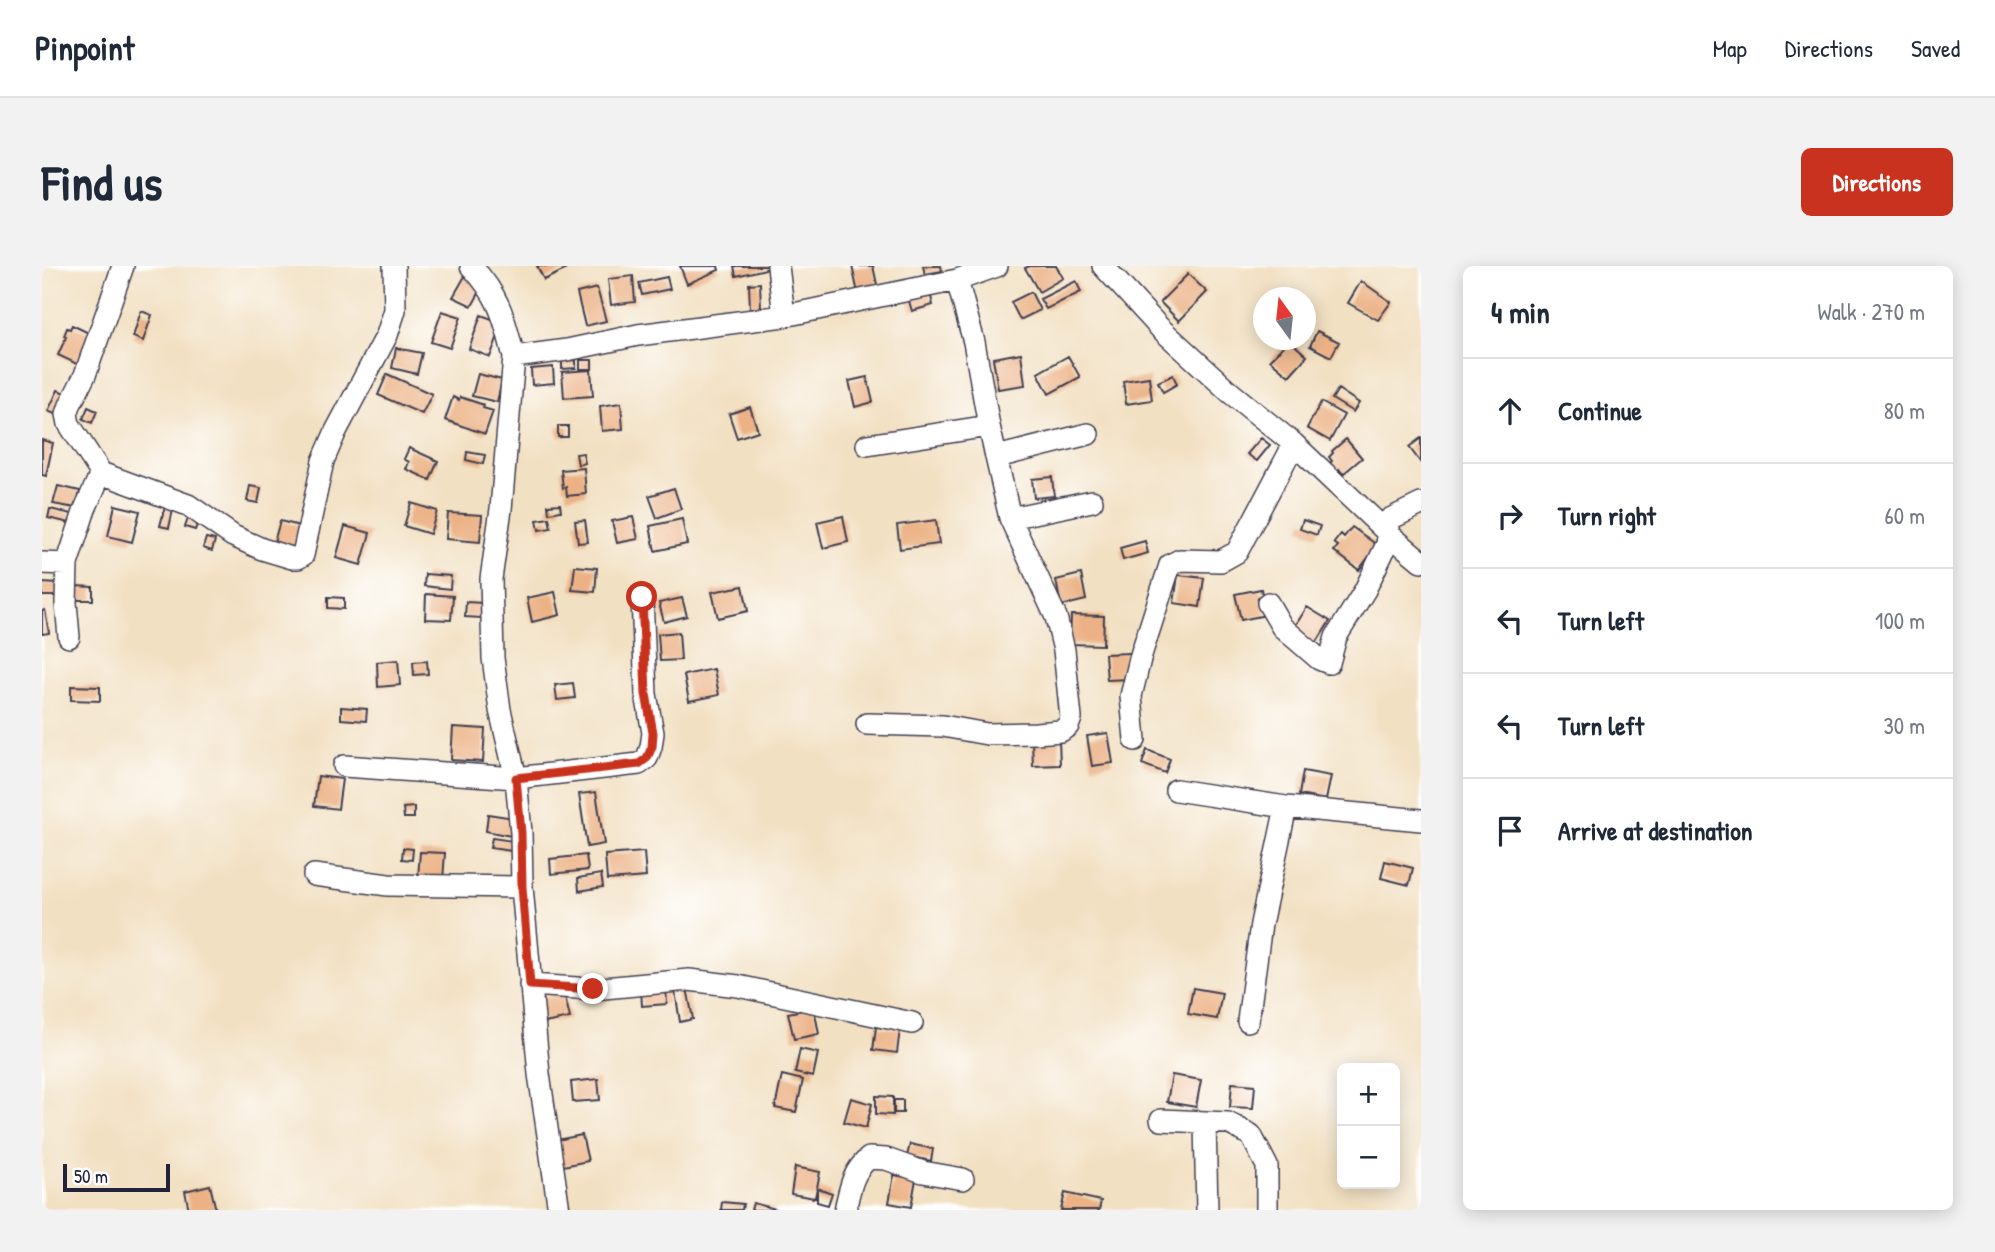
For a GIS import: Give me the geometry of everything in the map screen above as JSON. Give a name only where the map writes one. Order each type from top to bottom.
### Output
[{"type":"street","points":[[123,266],[85,375],[67,414],[69,424],[100,473],[188,505],[233,536],[292,558],[303,555],[323,461],[387,335],[395,310],[394,266]]},
{"type":"street","points":[[471,266],[489,286],[501,308],[514,358],[512,404],[491,579],[493,658],[500,710],[516,778],[538,1074],[559,1210]]},
{"type":"street","points":[[778,266],[784,316]]},
{"type":"street","points":[[514,358],[567,351],[638,335],[784,316],[957,280],[997,266]]},
{"type":"street","points":[[1103,266],[1160,328],[1231,393],[1294,444],[1388,534],[1421,561]]},
{"type":"street","points":[[867,724],[943,726],[987,734],[1061,731],[1068,726],[1071,718],[1064,650],[1056,617],[1010,517],[989,426],[974,342],[957,280]]},
{"type":"street","points":[[867,445],[989,426]]},
{"type":"street","points":[[997,457],[1088,433]]},
{"type":"street","points":[[1135,740],[1131,696],[1141,655],[1170,565],[1180,560],[1221,561],[1237,552],[1294,444]]},
{"type":"street","points":[[69,637],[67,564],[100,473]]},
{"type":"street","points":[[1010,517],[1092,501]]},
{"type":"street","points":[[1268,603],[1282,627],[1319,659],[1329,663],[1336,637],[1365,590],[1387,544],[1390,519],[1421,504]]},
{"type":"street","points":[[42,563],[67,564]]},
{"type":"street","points":[[344,766],[516,778],[639,764],[647,758],[652,747],[653,733],[646,694],[642,597]]},
{"type":"street","points":[[1176,790],[1286,807],[1421,820]]},
{"type":"street","points":[[1248,1021],[1261,924],[1286,807]]},
{"type":"street","points":[[314,876],[388,885],[522,887]]},
{"type":"street","points":[[530,985],[593,989],[689,980],[738,986],[912,1023]]},
{"type":"street","points":[[1161,1120],[1228,1123],[1251,1135],[1267,1166],[1267,1210]]},
{"type":"street","points":[[1205,1123],[1207,1210]]},
{"type":"street","points":[[845,1210],[855,1174],[870,1158],[886,1159],[923,1172],[963,1179]]},
{"type":"building","points":[[537,266],[563,266],[565,270],[544,280]]},
{"type":"building","points":[[680,266],[718,266],[719,270],[687,284]]},
{"type":"building","points":[[734,266],[774,266],[774,267],[736,276]]},
{"type":"building","points":[[852,266],[873,266],[878,289],[858,293]]},
{"type":"building","points":[[923,266],[941,266],[942,271],[925,274]]},
{"type":"building","points":[[1056,266],[1063,278],[1039,292],[1025,268]]},
{"type":"building","points":[[1188,274],[1207,292],[1179,321],[1160,302]]},
{"type":"building","points":[[465,276],[483,286],[472,306],[453,297]]},
{"type":"building","points":[[633,276],[635,302],[611,305],[608,279]]},
{"type":"building","points":[[667,277],[670,289],[642,295],[639,283]]},
{"type":"building","points":[[1076,281],[1081,292],[1046,309],[1040,299]]},
{"type":"building","points":[[1361,281],[1391,302],[1378,320],[1348,303]]},
{"type":"building","points":[[760,283],[761,308],[750,309],[749,284]]},
{"type":"building","points":[[597,288],[606,321],[585,326],[577,293]]},
{"type":"building","points":[[930,292],[933,305],[912,311],[908,298]]},
{"type":"building","points":[[1031,292],[1040,310],[1020,320],[1011,302]]},
{"type":"building","points":[[141,311],[152,315],[143,341],[133,337]]},
{"type":"building","points":[[442,311],[461,317],[450,348],[431,342]]},
{"type":"building","points":[[481,315],[503,323],[490,357],[469,349]]},
{"type":"building","points":[[72,325],[95,336],[81,366],[58,355],[67,328],[70,329]]},
{"type":"building","points":[[1317,331],[1339,342],[1331,357],[1316,349]]},
{"type":"building","points":[[396,348],[422,353],[417,374],[392,368]]},
{"type":"building","points":[[1280,350],[1300,350],[1307,356],[1289,376],[1270,360]]},
{"type":"building","points":[[1021,353],[1025,385],[998,389],[993,358]]},
{"type":"building","points":[[1068,356],[1080,377],[1049,394],[1038,373]]},
{"type":"building","points":[[576,360],[576,368],[562,369],[562,361]]},
{"type":"building","points":[[580,360],[592,360],[592,369],[580,369]]},
{"type":"building","points":[[553,367],[554,383],[532,385],[531,369]]},
{"type":"building","points":[[591,370],[593,396],[564,398],[562,372]]},
{"type":"building","points":[[387,374],[432,394],[422,414],[378,395]]},
{"type":"building","points":[[478,374],[502,380],[497,402],[472,396]]},
{"type":"building","points":[[1173,375],[1177,384],[1163,392],[1158,382]]},
{"type":"building","points":[[867,377],[873,402],[855,407],[849,381]]},
{"type":"building","points":[[1149,377],[1152,400],[1126,404],[1123,381]]},
{"type":"building","points":[[1338,389],[1359,403],[1353,412],[1332,399]]},
{"type":"building","points":[[58,390],[69,395],[59,416],[48,411]]},
{"type":"building","points":[[453,397],[484,405],[483,408],[493,411],[485,434],[445,420]]},
{"type":"building","points":[[1321,402],[1344,415],[1330,441],[1307,428]]},
{"type":"building","points":[[621,403],[623,429],[602,431],[600,406]]},
{"type":"building","points":[[88,407],[97,411],[92,423],[83,419]]},
{"type":"building","points":[[750,407],[758,431],[737,438],[729,414]]},
{"type":"building","points":[[558,426],[568,426],[568,437],[558,437]]},
{"type":"building","points":[[1261,438],[1270,445],[1257,461],[1247,454]]},
{"type":"building","points":[[1421,438],[1421,463],[1409,447]]},
{"type":"building","points":[[1346,439],[1362,458],[1343,474],[1339,469],[1336,472],[1329,464],[1332,461],[1329,457]]},
{"type":"building","points":[[42,440],[53,443],[46,476],[42,475]]},
{"type":"building","points":[[409,448],[438,461],[430,480],[406,469],[409,462],[404,459]]},
{"type":"building","points":[[467,452],[485,455],[483,464],[466,460]]},
{"type":"building","points":[[583,453],[585,463],[578,465],[576,454]]},
{"type":"building","points":[[584,468],[586,494],[567,496],[561,470]]},
{"type":"building","points":[[1052,477],[1054,496],[1034,498],[1032,479]]},
{"type":"building","points":[[58,486],[80,491],[76,508],[53,504]]},
{"type":"building","points":[[250,486],[261,488],[258,503],[247,501]]},
{"type":"building","points":[[674,488],[681,509],[657,518],[649,496]]},
{"type":"building","points":[[166,503],[174,505],[169,528],[160,526]]},
{"type":"building","points":[[411,503],[437,511],[430,534],[404,526]]},
{"type":"building","points":[[560,504],[561,511],[549,513],[548,505]]},
{"type":"building","points":[[115,505],[140,511],[132,542],[108,536]]},
{"type":"building","points":[[50,509],[72,514],[70,523],[48,518]]},
{"type":"building","points":[[448,513],[482,515],[480,542],[446,539]]},
{"type":"building","points":[[189,516],[199,520],[195,530],[185,527]]},
{"type":"building","points":[[843,516],[848,542],[823,548],[817,522]]},
{"type":"building","points":[[633,517],[638,539],[617,543],[612,521]]},
{"type":"building","points":[[549,518],[551,528],[539,530],[537,520]]},
{"type":"building","points":[[682,519],[687,544],[655,551],[650,526]]},
{"type":"building","points":[[585,520],[588,542],[578,543],[575,521]]},
{"type":"building","points":[[936,520],[939,544],[900,549],[897,525]]},
{"type":"building","points":[[1303,520],[1320,526],[1317,535],[1300,529]]},
{"type":"building","points":[[280,521],[304,527],[298,549],[274,542]]},
{"type":"building","points":[[345,526],[370,533],[361,565],[336,558]]},
{"type":"building","points":[[1352,527],[1377,545],[1359,570],[1334,551],[1338,546],[1334,543],[1341,534],[1344,537]]},
{"type":"building","points":[[206,538],[215,540],[212,551],[203,548]]},
{"type":"building","points":[[1145,541],[1148,553],[1123,560],[1120,548]]},
{"type":"building","points":[[575,566],[597,568],[595,592],[572,590]]},
{"type":"building","points":[[425,574],[451,576],[450,589],[424,586]]},
{"type":"building","points":[[1081,574],[1086,600],[1061,606],[1056,580]]},
{"type":"building","points":[[1178,575],[1204,578],[1200,607],[1174,603]]},
{"type":"building","points":[[42,583],[59,584],[58,596],[42,596]]},
{"type":"building","points":[[74,586],[93,587],[93,600],[74,600]]},
{"type":"building","points":[[743,586],[748,611],[718,618],[712,592]]},
{"type":"building","points":[[1261,589],[1266,615],[1241,620],[1235,594]]},
{"type":"building","points":[[555,592],[560,615],[532,622],[527,598]]},
{"type":"building","points":[[426,594],[453,596],[451,620],[425,619]]},
{"type":"building","points":[[328,597],[344,598],[344,609],[328,608]]},
{"type":"building","points":[[682,598],[687,616],[664,622],[659,603]]},
{"type":"building","points":[[466,602],[483,603],[482,618],[465,617]]},
{"type":"building","points":[[1307,607],[1330,621],[1315,645],[1292,631]]},
{"type":"building","points":[[45,610],[49,633],[42,634],[42,611]]},
{"type":"building","points":[[1071,615],[1104,616],[1103,645],[1070,644]]},
{"type":"building","points":[[679,632],[681,660],[660,661],[658,634]]},
{"type":"building","points":[[1130,653],[1131,679],[1107,680],[1105,654]]},
{"type":"building","points":[[398,660],[400,685],[378,687],[377,662]]},
{"type":"building","points":[[427,661],[428,674],[414,675],[413,662]]},
{"type":"building","points":[[714,669],[719,695],[689,701],[684,675]]},
{"type":"building","points":[[573,683],[575,698],[557,700],[555,685]]},
{"type":"building","points":[[71,686],[100,687],[100,701],[71,700]]},
{"type":"building","points":[[341,707],[367,709],[366,721],[341,719]]},
{"type":"building","points":[[453,727],[485,729],[483,762],[451,760]]},
{"type":"building","points":[[1108,733],[1113,763],[1092,766],[1087,736]]},
{"type":"building","points":[[1059,739],[1060,765],[1033,766],[1032,740]]},
{"type":"building","points":[[1147,750],[1170,759],[1165,773],[1142,764]]},
{"type":"building","points":[[1303,771],[1331,776],[1326,800],[1299,795]]},
{"type":"building","points":[[318,776],[342,779],[338,809],[314,806]]},
{"type":"building","points":[[596,792],[604,844],[587,847],[579,794]]},
{"type":"building","points":[[414,807],[414,818],[404,818],[403,808]]},
{"type":"building","points":[[488,814],[514,818],[511,836],[486,831]]},
{"type":"building","points":[[492,838],[513,841],[512,851],[490,848]]},
{"type":"building","points":[[403,848],[413,849],[412,860],[402,859]]},
{"type":"building","points":[[420,852],[445,853],[443,880],[418,878]]},
{"type":"building","points":[[644,852],[646,877],[607,880],[605,855]]},
{"type":"building","points":[[586,855],[588,870],[551,874],[550,859]]},
{"type":"building","points":[[1385,861],[1413,868],[1409,885],[1381,878]]},
{"type":"building","points":[[601,874],[603,887],[579,891],[578,878]]},
{"type":"building","points":[[666,987],[667,1004],[642,1006],[641,989]]},
{"type":"building","points":[[687,988],[693,1019],[680,1022],[675,991]]},
{"type":"building","points":[[1193,988],[1222,993],[1217,1019],[1188,1014]]},
{"type":"building","points":[[564,992],[570,1018],[544,1023],[539,998]]},
{"type":"building","points":[[814,1008],[819,1034],[794,1039],[788,1013]]},
{"type":"building","points":[[876,1027],[900,1029],[897,1053],[873,1050]]},
{"type":"building","points":[[800,1049],[818,1053],[813,1077],[795,1073]]},
{"type":"building","points":[[782,1075],[803,1080],[796,1112],[775,1108]]},
{"type":"building","points":[[1172,1075],[1201,1080],[1196,1107],[1167,1102]]},
{"type":"building","points":[[598,1079],[600,1100],[573,1102],[571,1082]]},
{"type":"building","points":[[1232,1083],[1255,1085],[1253,1108],[1230,1107]]},
{"type":"building","points":[[876,1096],[893,1097],[893,1115],[876,1114]]},
{"type":"building","points":[[851,1098],[872,1104],[866,1128],[844,1122]]},
{"type":"building","points":[[894,1100],[903,1100],[903,1113],[894,1113]]},
{"type":"building","points":[[582,1135],[588,1161],[563,1166],[557,1140]]},
{"type":"building","points":[[910,1144],[933,1149],[931,1161],[907,1156]]},
{"type":"building","points":[[795,1167],[820,1172],[815,1198],[791,1194]]},
{"type":"building","points":[[894,1175],[916,1179],[911,1207],[889,1203]]},
{"type":"building","points":[[210,1185],[216,1210],[189,1210],[185,1191]]},
{"type":"building","points":[[817,1188],[832,1193],[828,1205],[817,1202]]},
{"type":"building","points":[[1065,1193],[1101,1201],[1099,1210],[1061,1210]]},
{"type":"building","points":[[722,1202],[743,1204],[742,1210],[721,1210]]},
{"type":"building","points":[[753,1203],[776,1209],[751,1210]]},
{"type":"route","points":[[593,989],[530,985],[516,778],[639,764],[647,758],[652,747],[653,733],[646,694],[642,597]]}]
